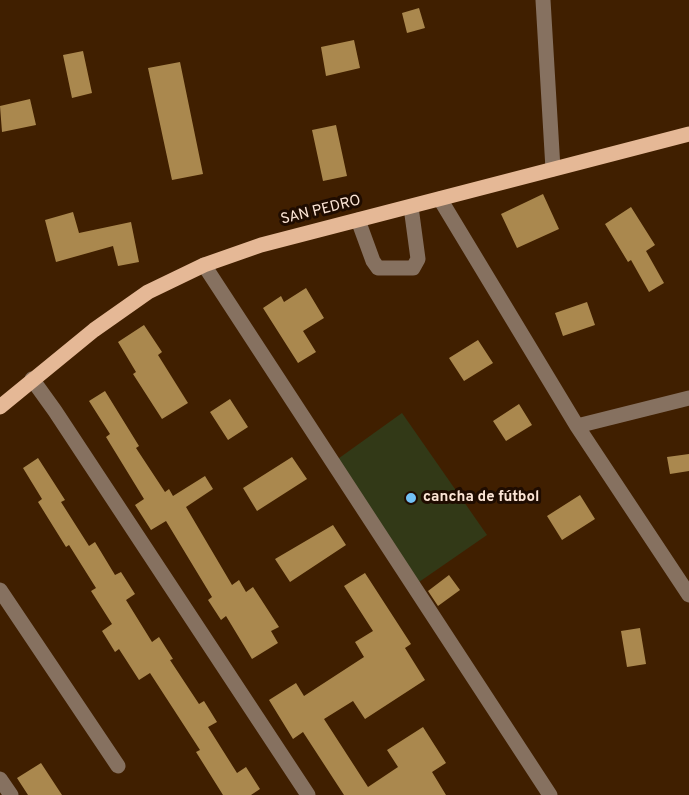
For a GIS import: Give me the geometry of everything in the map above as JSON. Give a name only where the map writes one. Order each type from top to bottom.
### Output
[{"type":"main road","name":"SAN PEDRO","points":[[0,407],[94,330],[148,292],[204,266],[261,245],[689,134]]},
{"type":"street","points":[[543,0],[553,169]]},
{"type":"street","points":[[440,199],[577,426],[689,595]]},
{"type":"street","points":[[358,220],[373,261],[378,268],[412,267],[418,259],[411,207]]},
{"type":"street","points":[[204,266],[550,795]]},
{"type":"street","points":[[32,379],[308,795]]},
{"type":"street","points":[[577,426],[689,398]]},
{"type":"street","points":[[0,590],[118,766]]},
{"type":"street","points":[[0,778],[11,795]]},
{"type":"green space","name":"cancha de fútbol","points":[[402,413],[487,535],[419,582],[335,461]]},
{"type":"building","points":[[419,8],[425,28],[407,33],[402,13]]},
{"type":"building","points":[[354,40],[360,68],[326,76],[321,47]]},
{"type":"building","points":[[83,51],[92,93],[72,98],[63,55]]},
{"type":"building","points":[[180,62],[203,174],[172,180],[148,68]]},
{"type":"building","points":[[30,99],[36,125],[2,132],[0,106]]},
{"type":"building","points":[[336,125],[347,176],[323,181],[312,130]]},
{"type":"building","points":[[543,194],[559,229],[517,248],[501,214]]},
{"type":"building","points":[[631,207],[655,245],[646,251],[664,283],[649,292],[631,260],[628,262],[605,224]]},
{"type":"building","points":[[73,212],[79,233],[131,222],[139,262],[118,266],[113,246],[56,262],[45,220]]},
{"type":"building","points":[[306,288],[324,318],[303,331],[316,352],[298,363],[263,308],[281,296],[284,302]]},
{"type":"building","points":[[587,302],[595,325],[563,336],[555,313]]},
{"type":"building","points":[[144,325],[162,352],[158,355],[188,403],[162,419],[133,374],[136,372],[118,342]]},
{"type":"building","points":[[478,340],[493,363],[464,381],[449,358]]},
{"type":"building","points":[[105,391],[139,446],[136,448],[165,492],[169,489],[173,496],[205,476],[213,489],[186,507],[232,585],[239,580],[246,592],[253,587],[279,627],[271,631],[278,643],[252,659],[226,616],[221,620],[208,600],[212,597],[166,521],[151,530],[135,505],[144,499],[106,437],[110,434],[89,401]]},
{"type":"building","points":[[230,399],[248,427],[228,440],[210,412]]},
{"type":"building","points":[[519,404],[532,425],[506,441],[493,421]]},
{"type":"building","points":[[689,454],[689,471],[670,474],[667,457]]},
{"type":"building","points":[[292,457],[307,479],[257,511],[243,488]]},
{"type":"building","points":[[38,458],[65,500],[61,502],[89,546],[95,542],[115,575],[121,572],[135,594],[126,600],[152,642],[159,637],[173,659],[170,660],[199,704],[204,701],[217,722],[208,727],[237,773],[246,767],[260,789],[251,795],[223,795],[196,752],[200,750],[150,673],[139,680],[119,649],[115,652],[102,631],[112,624],[91,591],[96,588],[69,545],[66,547],[38,502],[42,499],[23,468]]},
{"type":"building","points":[[580,495],[595,519],[562,540],[547,516]]},
{"type":"building","points":[[333,525],[346,545],[290,582],[275,559]]},
{"type":"building","points":[[365,573],[411,644],[405,648],[425,680],[365,719],[353,701],[324,719],[368,787],[398,767],[387,750],[423,727],[446,763],[432,772],[446,795],[344,795],[303,732],[293,739],[269,700],[296,683],[304,696],[364,657],[355,642],[373,631],[344,586]]},
{"type":"building","points":[[449,575],[460,590],[438,606],[428,591]]},
{"type":"building","points":[[640,628],[646,664],[627,667],[621,631]]},
{"type":"building","points":[[41,763],[62,795],[28,795],[17,778]]},
{"type":"place","name":"cancha de fútbol","points":[[411,498]]}]
